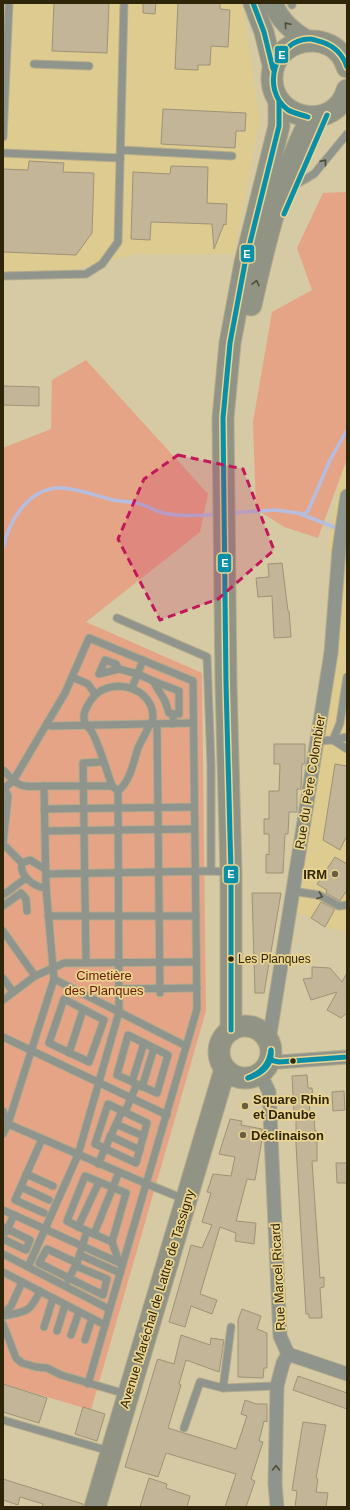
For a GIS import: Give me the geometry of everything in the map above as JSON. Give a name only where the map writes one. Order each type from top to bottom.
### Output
[{"type":"main road","points":[[231,1030],[221,872],[224,540],[223,418],[230,343],[245,263],[279,126],[279,102],[273,86],[273,69],[264,32],[253,3]]},
{"type":"main road","points":[[286,4],[281,19],[290,30],[307,40]]},
{"type":"main road","points":[[273,69],[278,58],[286,49],[296,43],[307,40],[317,40],[341,45],[341,55],[347,67]]},
{"type":"main road","points":[[279,102],[298,116],[319,116],[340,104],[347,93]]},
{"type":"main road","points":[[262,261],[280,224],[319,116]]},
{"type":"main road","points":[[223,488],[240,355],[262,261],[281,189],[319,116]]},
{"type":"main road","points":[[221,872],[244,1006],[256,1052]]},
{"type":"main road","points":[[238,1027],[256,1052],[221,1061],[219,1052],[225,1036],[231,1030],[238,1027]]},
{"type":"main road","name":"Avenue Maréchal de Lattre de Tassigny","points":[[95,1507],[219,1091],[256,1052]]},
{"type":"street","name":"Rue du Père Colombier","points":[[256,1052],[292,891],[317,740],[331,653],[338,550],[347,496]]},
{"type":"street","points":[[256,1052],[279,1062],[347,1057]]},
{"type":"street","name":"Rue Marcel Ricard","points":[[256,1052],[269,1092],[280,1336],[288,1354]]},
{"type":"street","points":[[277,1507],[275,1484],[277,1386],[283,1363],[288,1354],[347,1374]]},
{"type":"lane","points":[[3,137],[5,33],[9,3]]},
{"type":"lane","points":[[3,276],[86,274],[102,264],[118,242],[124,3]]},
{"type":"lane","points":[[34,64],[89,66]]},
{"type":"lane","points":[[295,185],[314,174],[347,134]]},
{"type":"lane","points":[[3,153],[232,156]]},
{"type":"lane","points":[[22,863],[30,860],[46,871],[85,875],[221,872],[211,765],[208,656],[117,618]]},
{"type":"lane","points":[[46,888],[38,887],[26,878],[22,873],[22,863],[3,844],[8,796],[4,788],[13,781],[65,693],[89,638],[193,681],[197,1009],[147,1184],[121,1263],[120,1273],[88,1384]]},
{"type":"lane","points":[[119,669],[116,664],[105,660],[99,674],[119,669],[138,674],[179,691],[179,714],[169,713],[165,701],[153,681]]},
{"type":"lane","points":[[132,688],[143,660]]},
{"type":"lane","points":[[109,672],[113,685]]},
{"type":"lane","points":[[72,677],[88,684],[95,694]]},
{"type":"lane","points":[[333,740],[340,723],[347,678]]},
{"type":"lane","points":[[112,786],[93,733],[85,725],[83,717],[86,707],[95,694],[113,685],[122,685],[132,688],[149,702],[153,711],[153,720],[142,736],[126,784],[118,790]]},
{"type":"lane","points":[[173,714],[173,724]]},
{"type":"lane","points":[[47,724],[51,726],[157,725],[193,723]]},
{"type":"lane","points":[[157,725],[160,990]]},
{"type":"lane","points":[[317,740],[333,740],[347,737]]},
{"type":"lane","points":[[333,740],[347,748]]},
{"type":"lane","points":[[86,962],[83,763],[103,762]]},
{"type":"lane","points":[[3,770],[17,785],[25,787],[112,786],[118,790]]},
{"type":"lane","points":[[3,1134],[8,1124],[54,979],[46,888],[44,786]]},
{"type":"lane","points":[[28,1267],[78,1155],[119,1012],[118,790]]},
{"type":"lane","points":[[44,809],[194,807]]},
{"type":"lane","points":[[45,831],[194,829]]},
{"type":"lane","points":[[3,895],[26,878]]},
{"type":"lane","points":[[292,891],[319,895],[339,906],[347,905]]},
{"type":"lane","points":[[3,906],[22,892],[26,899],[27,911]]},
{"type":"lane","points":[[48,916],[196,916]]},
{"type":"lane","points":[[3,931],[35,976]]},
{"type":"lane","points":[[3,1000],[35,976],[64,962],[196,962]]},
{"type":"lane","points":[[3,978],[13,992]]},
{"type":"lane","points":[[54,979],[186,1046]]},
{"type":"lane","points":[[119,989],[160,990],[197,988]]},
{"type":"lane","points":[[64,999],[83,1010],[104,1020],[89,1062],[49,1043],[64,999]]},
{"type":"lane","points":[[69,1053],[83,1010]]},
{"type":"lane","points":[[128,1035],[144,1043],[168,1055],[157,1093],[117,1075],[128,1035]]},
{"type":"lane","points":[[3,1036],[167,1115]]},
{"type":"lane","points":[[137,1084],[144,1043]]},
{"type":"lane","points":[[98,1164],[110,1136],[131,1098],[154,1048]]},
{"type":"lane","points":[[108,1104],[147,1123],[143,1136],[136,1163],[95,1144],[108,1104]]},
{"type":"lane","points":[[3,1111],[8,1124],[98,1164],[186,1199]]},
{"type":"lane","points":[[116,1124],[143,1136]]},
{"type":"lane","points":[[110,1136],[140,1150]]},
{"type":"lane","points":[[42,1139],[15,1200],[44,1213]]},
{"type":"lane","points":[[64,1286],[76,1264],[83,1246],[119,1172]]},
{"type":"lane","points":[[26,1174],[53,1186]]},
{"type":"lane","points":[[112,1242],[67,1222],[85,1176],[126,1193],[112,1242],[121,1263]]},
{"type":"lane","points":[[78,1227],[98,1182]]},
{"type":"lane","points":[[21,1187],[49,1200]]},
{"type":"lane","points":[[3,1210],[121,1263]]},
{"type":"lane","points":[[5,1228],[30,1240],[26,1250],[3,1238],[5,1228],[14,1215]]},
{"type":"lane","points":[[28,1245],[45,1253]]},
{"type":"lane","points":[[47,1249],[76,1264],[107,1278],[102,1294],[39,1263],[47,1249]]},
{"type":"lane","points":[[3,1254],[109,1309]]},
{"type":"lane","points":[[80,1255],[120,1273]]},
{"type":"lane","points":[[3,1272],[105,1325]]},
{"type":"lane","points":[[3,1315],[11,1306],[22,1282]]},
{"type":"lane","points":[[3,1315],[28,1311],[34,1304],[40,1291]]},
{"type":"lane","points":[[44,1327],[53,1298]]},
{"type":"lane","points":[[57,1331],[66,1305]]},
{"type":"lane","points":[[71,1335],[79,1312]]},
{"type":"lane","points":[[86,1340],[92,1318]]},
{"type":"lane","points":[[3,1324],[16,1358],[22,1363],[47,1368],[61,1375],[88,1384],[128,1395]]},
{"type":"lane","points":[[223,1388],[232,1327]]},
{"type":"lane","points":[[184,1428],[200,1382],[223,1388],[277,1386]]},
{"type":"lane","points":[[3,1420],[112,1452]]},
{"type":"highlighted area","points":[[178,455],[243,469],[274,550],[218,599],[160,620],[118,539],[144,479]]},
{"type":"shaded area","points":[[3,3],[242,3],[260,120],[234,254],[136,254],[53,275],[3,272]]},
{"type":"shaded area","points":[[347,466],[347,932],[325,927],[311,918],[295,912],[336,653],[346,554],[327,551],[342,468]]},
{"type":"green space","points":[[347,192],[347,459],[318,538],[284,527],[256,509],[253,422],[272,312],[312,290],[297,248],[323,193]]},
{"type":"green space","name":"Cimetière des Planques","points":[[86,360],[208,494],[200,532],[86,622],[202,673],[206,1011],[91,1410],[3,1384],[3,448],[51,429],[52,380]]},
{"type":"building","points":[[54,3],[109,3],[107,53],[52,51]]},
{"type":"building","points":[[143,3],[156,3],[155,14],[143,13]]},
{"type":"building","points":[[178,3],[220,3],[220,9],[230,10],[228,47],[211,46],[210,65],[198,65],[198,70],[175,69]]},
{"type":"building","points":[[163,109],[246,113],[245,131],[236,131],[235,148],[161,144]]},
{"type":"building","points":[[29,161],[64,163],[63,172],[94,173],[92,233],[76,255],[3,252],[3,169],[28,170]]},
{"type":"building","points":[[171,166],[208,167],[207,203],[227,204],[226,225],[224,224],[214,249],[212,224],[151,222],[150,240],[131,239],[133,172],[170,174]]},
{"type":"building","points":[[3,386],[39,387],[39,406],[3,405]]},
{"type":"building","points":[[282,563],[291,637],[274,638],[272,596],[258,597],[256,578],[269,577],[268,564]]},
{"type":"building","points":[[274,744],[305,744],[305,764],[302,764],[301,789],[297,789],[297,812],[289,812],[288,834],[285,834],[283,873],[266,873],[266,854],[269,855],[269,834],[264,834],[264,819],[269,819],[269,791],[279,791],[280,764],[274,764]]},
{"type":"building","points":[[335,764],[347,766],[347,835],[340,850],[323,840]]},
{"type":"building","name":"IRM","points":[[335,857],[347,864],[347,890],[340,901],[326,893],[327,890],[317,884]]},
{"type":"building","points":[[252,893],[281,893],[264,993],[255,993]]},
{"type":"building","points":[[321,902],[335,909],[325,927],[311,918]]},
{"type":"building","points":[[312,967],[330,968],[342,982],[347,973],[347,1013],[341,1018],[327,1010],[337,992],[311,1000],[303,979],[312,978]]},
{"type":"building","points":[[307,1075],[308,1088],[312,1088],[313,1098],[309,1098],[310,1118],[314,1118],[315,1131],[317,1131],[317,1161],[312,1161],[320,1278],[324,1277],[324,1287],[320,1288],[322,1318],[309,1318],[309,1314],[306,1314],[296,1144],[296,1112],[294,1112],[292,1076]]},
{"type":"building","points":[[344,1091],[345,1110],[333,1111],[332,1092]]},
{"type":"building","points":[[230,1119],[242,1121],[241,1125],[262,1129],[262,1140],[255,1180],[247,1179],[236,1221],[256,1223],[254,1244],[235,1241],[236,1233],[220,1227],[200,1294],[217,1300],[212,1314],[191,1306],[185,1327],[169,1322],[191,1245],[202,1248],[212,1225],[202,1222],[211,1193],[207,1192],[213,1174],[231,1176],[235,1157],[219,1154]]},
{"type":"building","points":[[336,1163],[347,1163],[347,1183],[337,1183]]},
{"type":"building","points":[[242,1309],[261,1316],[257,1329],[267,1333],[267,1368],[264,1368],[263,1378],[238,1377],[238,1320]]},
{"type":"building","points":[[181,1335],[210,1345],[211,1338],[224,1340],[219,1372],[186,1360],[179,1384],[181,1385],[168,1428],[236,1449],[247,1416],[241,1414],[245,1400],[256,1404],[267,1404],[267,1422],[264,1421],[259,1441],[263,1442],[251,1479],[255,1481],[246,1507],[225,1507],[236,1474],[166,1453],[158,1477],[125,1467],[157,1361],[158,1359],[174,1364]]},
{"type":"building","points":[[298,1376],[347,1393],[347,1409],[293,1390]]},
{"type":"building","points":[[3,1384],[47,1398],[39,1423],[3,1412]]},
{"type":"building","points":[[83,1407],[105,1414],[97,1441],[75,1434]]},
{"type":"building","points":[[303,1422],[326,1425],[316,1478],[318,1479],[316,1492],[328,1493],[326,1507],[295,1507],[297,1491],[292,1490]]},
{"type":"building","points":[[149,1478],[167,1484],[166,1488],[190,1496],[187,1507],[140,1507]]},
{"type":"building","points":[[3,1479],[83,1504],[83,1507],[42,1507],[43,1504],[20,1497],[18,1505],[3,1500]]},
{"type":"waterway","points":[[302,515],[308,511],[330,460],[347,430]]},
{"type":"waterway","points":[[3,548],[10,527],[23,507],[40,493],[51,489],[62,488],[75,490],[113,500],[137,503],[160,512],[170,514],[190,516],[218,514]]},
{"type":"waterway","points":[[230,513],[275,510],[298,513],[339,529]]},
{"type":"transit line","name":"E","points":[[253,3],[264,32],[273,69]]},
{"type":"transit line","name":"E","points":[[308,117],[288,110],[279,101],[273,79],[275,67],[280,56],[288,47],[298,41],[313,39],[334,49],[343,59],[347,67]]},
{"type":"transit line","name":"E","points":[[231,1030],[231,872],[226,684],[223,418],[230,343],[245,263],[279,126],[279,102]]},
{"type":"transit line","name":"E","points":[[284,214],[327,115]]},
{"type":"transit line","name":"E","points":[[248,1078],[264,1067],[269,1059],[271,1050]]},
{"type":"transit line","name":"E","points":[[248,1078],[258,1074],[266,1068],[270,1060],[271,1050]]},
{"type":"transit line","name":"E","points":[[270,1060],[279,1062],[347,1057]]},
{"type":"place","name":"IRM","points":[[335,874]]},
{"type":"place","name":"Les Planques","points":[[231,959]]},
{"type":"place","name":"Square Rhin et Danube","points":[[245,1106]]},
{"type":"place","name":"Déclinaison","points":[[243,1135]]}]
